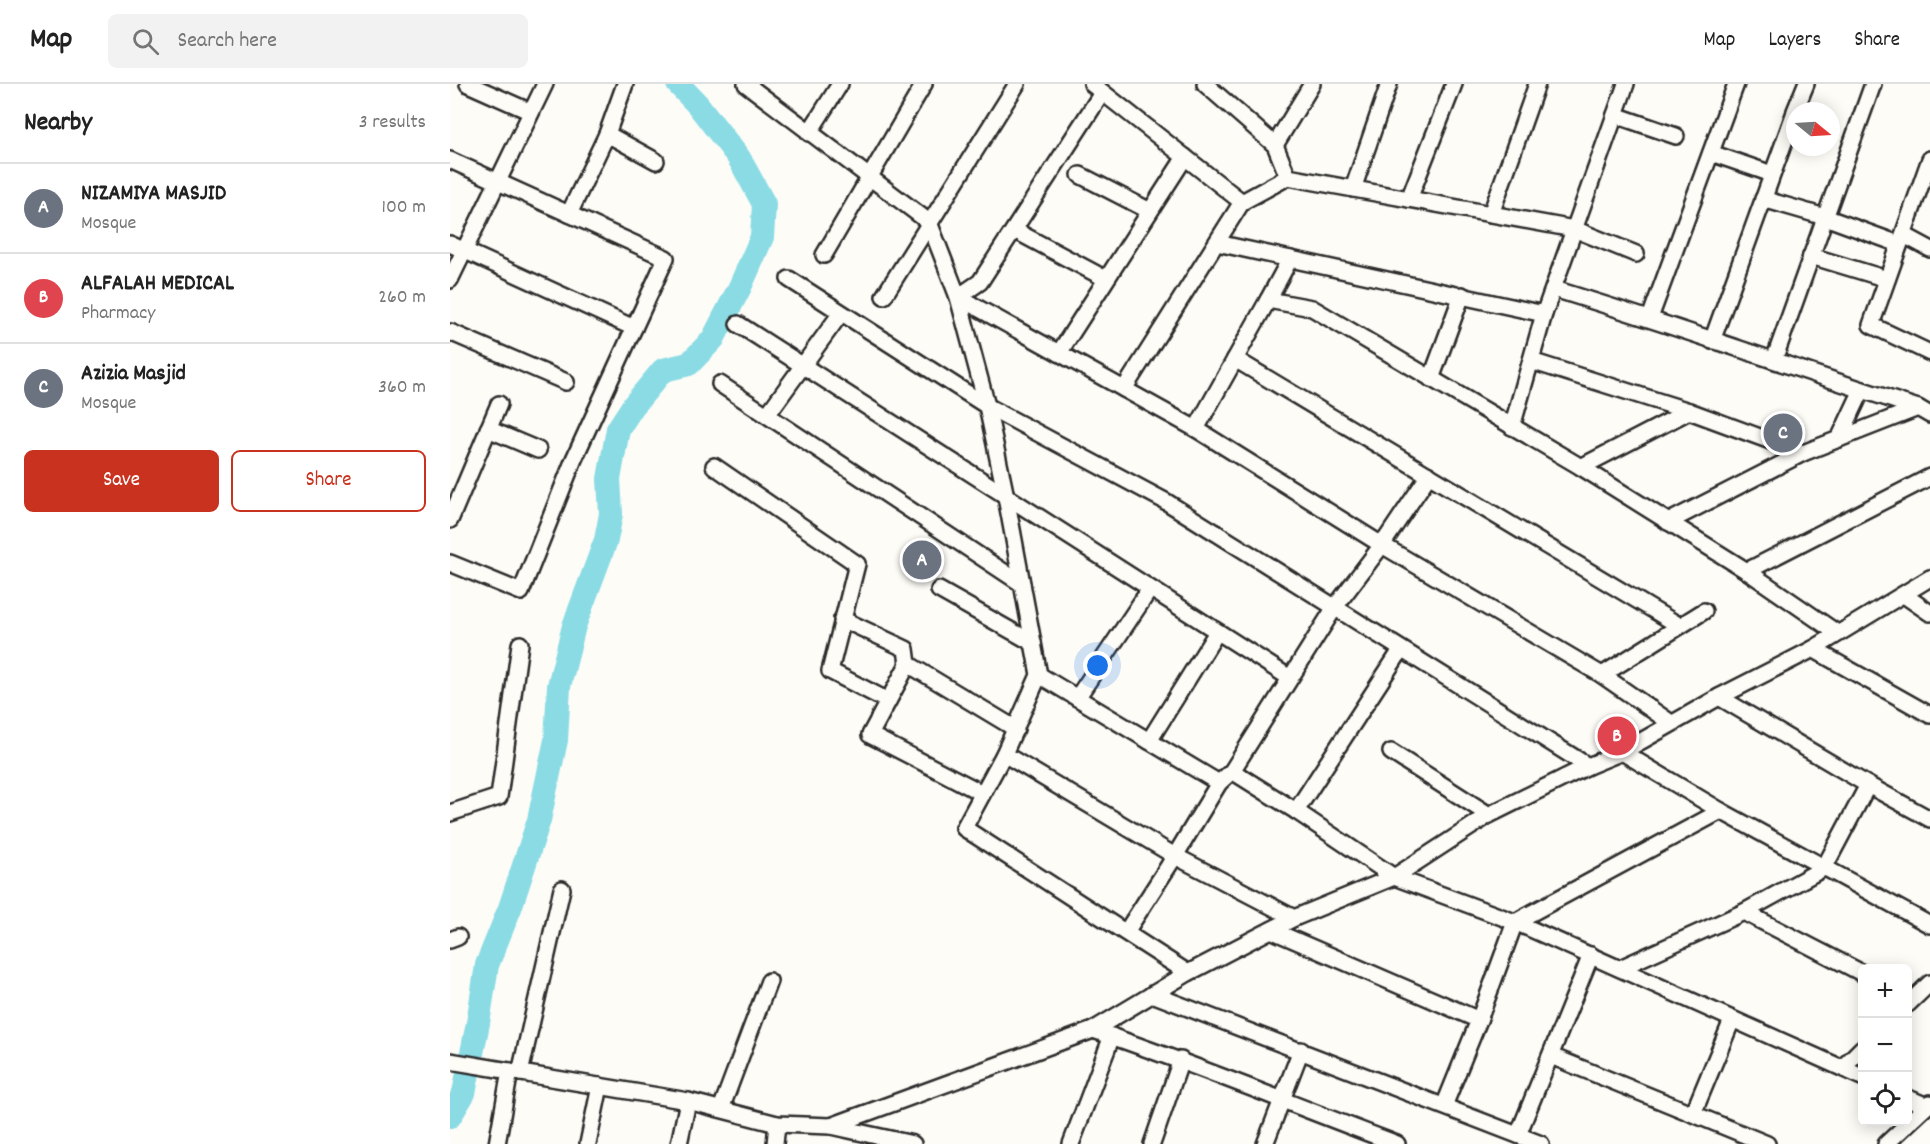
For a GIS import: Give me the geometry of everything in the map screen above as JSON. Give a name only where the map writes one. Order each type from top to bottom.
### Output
[{"type":"street","points":[[468,84],[531,112]]},
{"type":"street","points":[[450,280],[457,246],[496,181],[544,84]]},
{"type":"street","points":[[569,214],[607,134],[625,84]]},
{"type":"street","points":[[809,133],[840,84]]},
{"type":"street","points":[[824,255],[924,84]]},
{"type":"street","points":[[884,296],[1017,84]]},
{"type":"street","points":[[1205,84],[1275,145],[1288,177]]},
{"type":"street","points":[[1275,145],[1312,84]]},
{"type":"street","points":[[1353,189],[1389,84]]},
{"type":"street","points":[[1409,199],[1454,84]]},
{"type":"street","points":[[1491,214],[1537,84]]},
{"type":"street","points":[[1512,427],[1544,314],[1626,84]]},
{"type":"street","points":[[1650,318],[1736,84]]},
{"type":"street","points":[[1799,102],[1806,84]]},
{"type":"street","points":[[1774,360],[1873,84]]},
{"type":"street","points":[[753,87],[809,133],[929,222],[958,297],[987,406],[1039,675],[1004,754],[964,828],[1188,973]]},
{"type":"street","points":[[958,297],[980,282],[1014,230],[1097,88],[1242,201]]},
{"type":"street","points":[[1615,115],[1676,136]]},
{"type":"street","points":[[607,134],[656,161]]},
{"type":"street","points":[[1712,341],[1786,136]]},
{"type":"street","points":[[1711,153],[1772,174]]},
{"type":"street","points":[[1059,353],[1185,157]]},
{"type":"street","points":[[1930,159],[1871,325],[1930,353]]},
{"type":"street","points":[[450,160],[666,258],[574,459],[521,592],[450,563]]},
{"type":"street","points":[[1080,175],[1150,212]]},
{"type":"street","points":[[1124,389],[1242,201],[1288,177],[1574,229],[1636,254]]},
{"type":"street","points":[[1763,199],[1930,249]]},
{"type":"street","points":[[1014,230],[1106,279]]},
{"type":"street","points":[[1217,243],[1544,314]]},
{"type":"street","points":[[457,246],[634,328]]},
{"type":"street","points":[[1811,256],[1887,279]]},
{"type":"street","points":[[1196,429],[1290,259]]},
{"type":"street","points":[[789,279],[987,406],[1165,501],[1588,766]]},
{"type":"street","points":[[1554,289],[1650,318],[1924,412]]},
{"type":"street","points":[[1431,379],[1462,295]]},
{"type":"street","points":[[958,297],[1196,429],[1382,544],[1602,675],[1671,723]]},
{"type":"street","points":[[1268,300],[1312,308],[1581,467],[1747,571],[1837,633]]},
{"type":"street","points":[[767,415],[841,313]]},
{"type":"street","points":[[738,324],[1290,678]]},
{"type":"street","points":[[450,332],[566,382]]},
{"type":"street","points":[[1235,359],[1680,626]]},
{"type":"street","points":[[1531,360],[1689,411],[1803,453]]},
{"type":"street","points":[[720,384],[1022,584]]},
{"type":"street","points":[[1839,439],[1862,390]]},
{"type":"street","points":[[450,520],[499,404]]},
{"type":"street","points":[[1581,467],[1689,411]]},
{"type":"street","points":[[1668,522],[1803,453],[1924,412]]},
{"type":"street","points":[[488,429],[538,450]]},
{"type":"street","points":[[714,466],[857,564],[830,670],[888,701]]},
{"type":"street","points":[[1126,932],[1219,783],[1232,771],[1335,607],[1429,475]]},
{"type":"street","points":[[1747,571],[1930,477]]},
{"type":"street","points":[[831,1126],[1093,1030],[1188,973],[1294,918],[1394,877],[1489,815],[1588,766],[1622,752],[1719,697],[1813,649],[1930,578]]},
{"type":"street","points":[[1077,698],[1150,589]]},
{"type":"street","points":[[939,590],[1033,643]]},
{"type":"street","points":[[1904,595],[1930,613]]},
{"type":"street","points":[[1602,675],[1704,611]]},
{"type":"street","points":[[842,619],[906,649],[908,664],[870,735],[982,793]]},
{"type":"street","points":[[1149,741],[1217,632]]},
{"type":"street","points":[[451,811],[500,797],[520,644]]},
{"type":"street","points":[[1813,649],[1930,715]]},
{"type":"street","points":[[1296,811],[1401,650]]},
{"type":"street","points":[[908,664],[1016,729]]},
{"type":"street","points":[[1039,675],[1219,783]]},
{"type":"street","points":[[1719,697],[1930,819]]},
{"type":"street","points":[[1391,752],[1489,815]]},
{"type":"street","points":[[1622,752],[1721,811],[1930,925]]},
{"type":"street","points":[[1004,754],[1175,856],[1294,918]]},
{"type":"street","points":[[1232,771],[1394,877],[1515,922],[1858,1075]]},
{"type":"street","points":[[1620,968],[1744,912],[1824,868],[1868,785]]},
{"type":"street","points":[[1444,1106],[1515,922],[1721,811]]},
{"type":"street","points":[[497,1144],[562,889]]},
{"type":"street","points":[[1744,912],[1858,970]]},
{"type":"street","points":[[1271,930],[1479,1020]]},
{"type":"street","points":[[1518,1135],[1591,955]]},
{"type":"street","points":[[721,1109],[770,981]]},
{"type":"street","points":[[1912,998],[1930,983]]},
{"type":"street","points":[[1152,994],[1542,1144]]},
{"type":"street","points":[[1693,1114],[1732,1020]]},
{"type":"street","points":[[1093,1030],[1181,1060],[1396,1144]]},
{"type":"street","points":[[1071,1144],[1112,1036]]},
{"type":"street","points":[[1266,1144],[1301,1050]]},
{"type":"street","points":[[1842,1068],[1858,1053]]},
{"type":"street","points":[[1551,1056],[1767,1144]]},
{"type":"street","points":[[1152,1144],[1181,1060]]},
{"type":"street","points":[[450,1061],[688,1101],[777,1124],[831,1126],[914,1144]]},
{"type":"street","points":[[588,1144],[600,1086]]},
{"type":"street","points":[[1886,1144],[1928,1105],[1912,1099]]},
{"type":"street","points":[[679,1144],[688,1101]]},
{"type":"street","points":[[776,1144],[777,1124]]},
{"type":"waterway","points":[[450,1116],[464,1093],[487,965],[510,908],[539,820],[556,740],[559,686],[574,626],[606,540],[611,514],[609,479],[618,429],[633,406],[663,370],[689,364],[713,339],[740,287],[762,237],[764,204],[739,158],[698,105],[678,84]]},
{"type":"place","name":"Azizia Masjid","points":[[1783,433]]},
{"type":"place","name":"NIZAMIYA MASJID","points":[[922,560]]},
{"type":"place","name":"ALFALAH MEDICAL","points":[[1617,736]]}]
